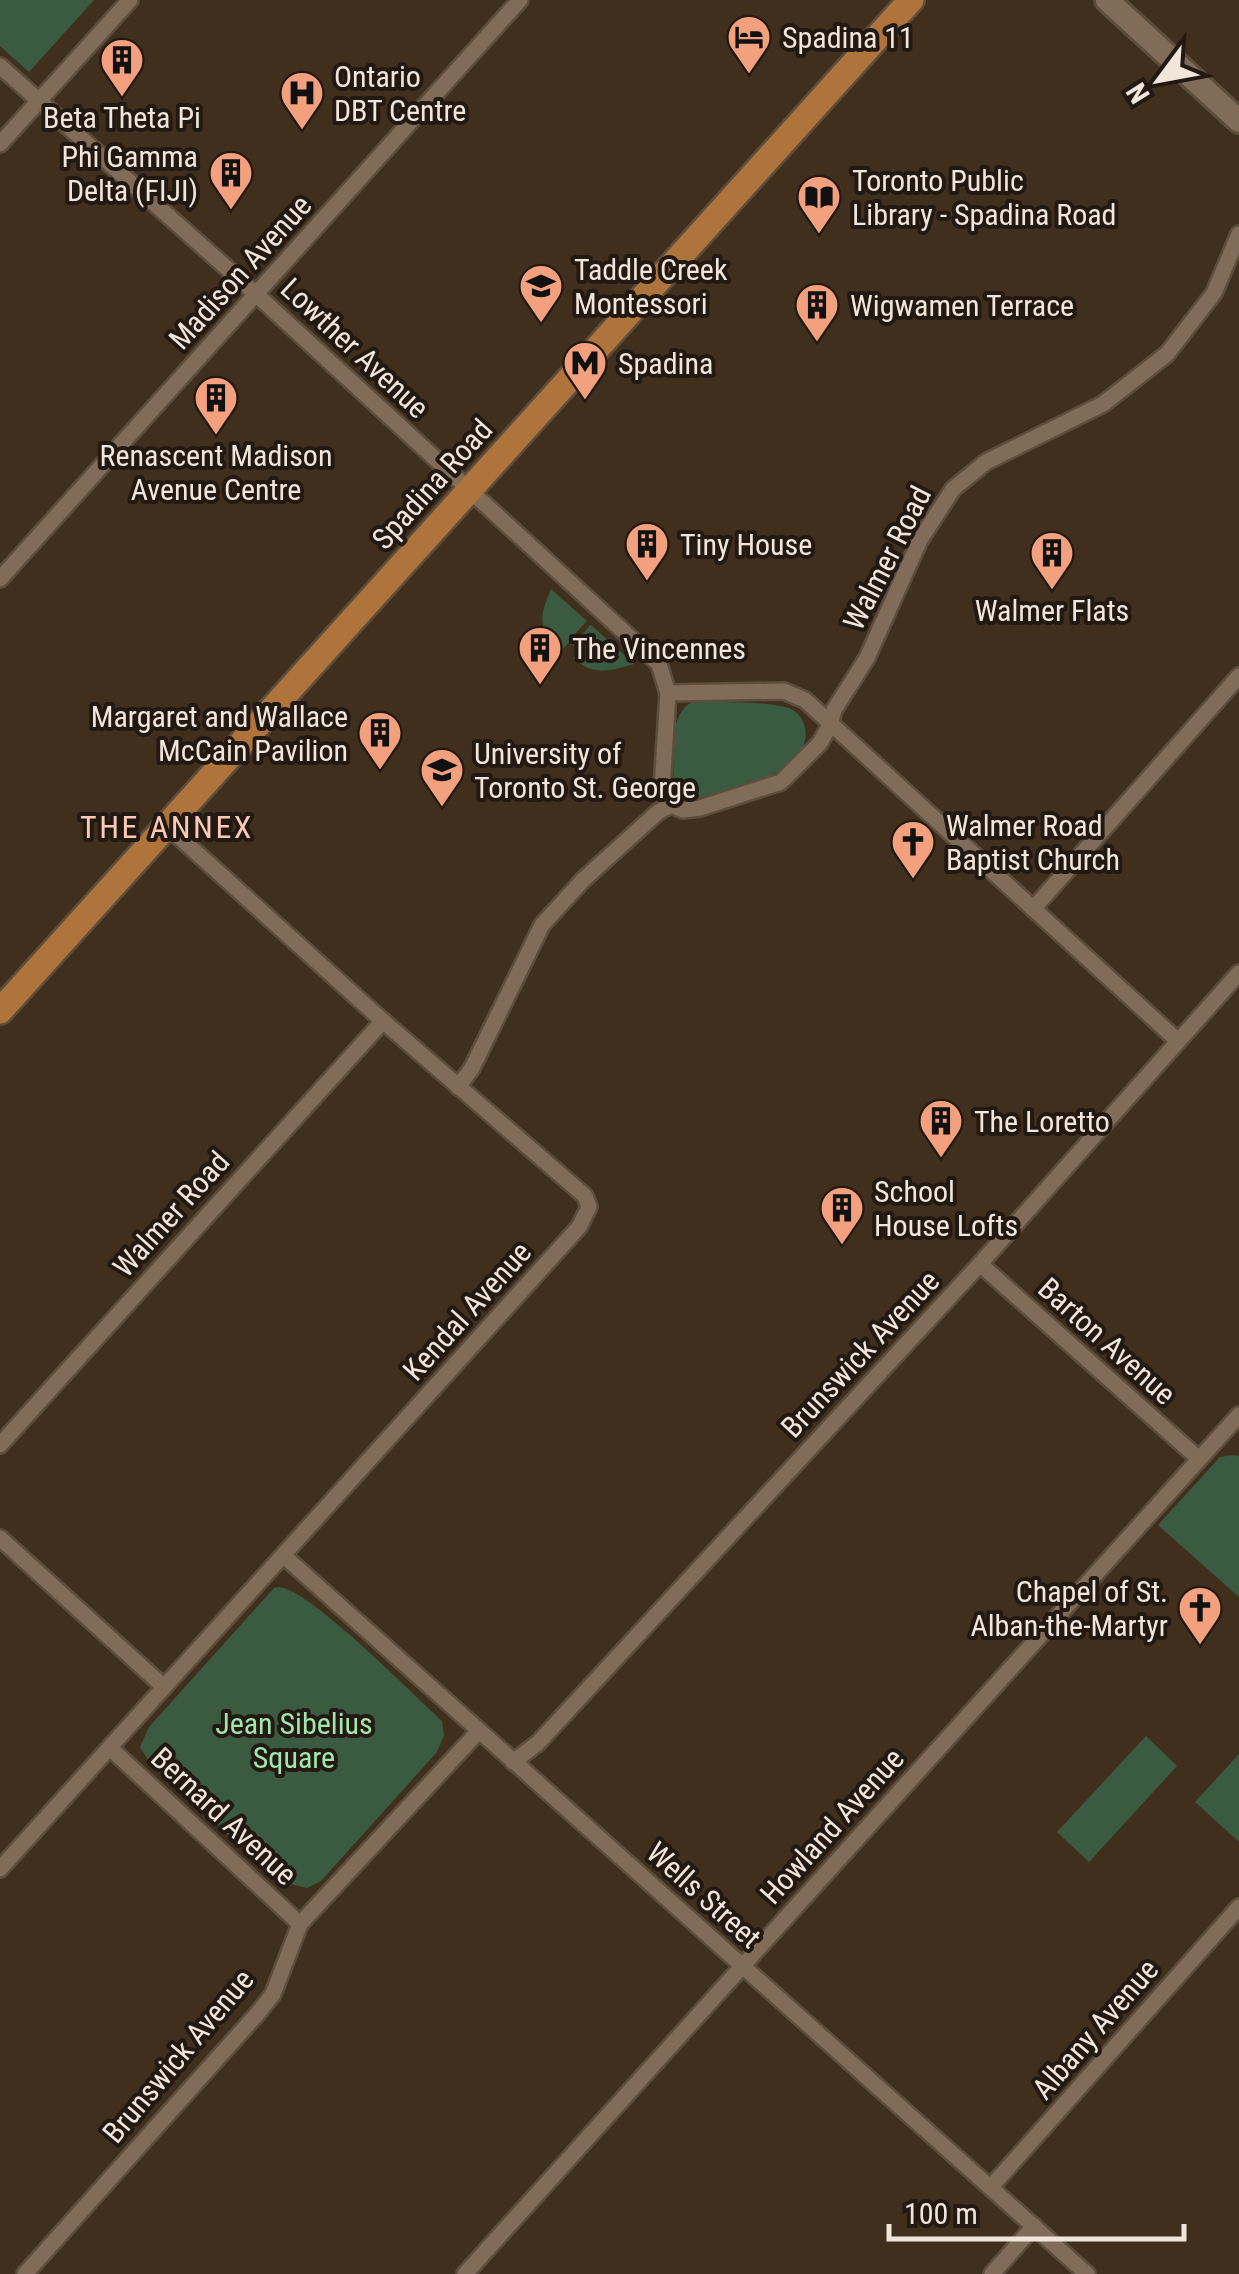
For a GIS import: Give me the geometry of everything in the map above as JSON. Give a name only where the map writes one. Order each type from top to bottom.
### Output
[{"type":"main road","name":"Spadina Road","points":[[0,1011],[911,0]]},
{"type":"main road","points":[[1107,0],[1239,121]]},
{"type":"street","points":[[0,144],[130,0]]},
{"type":"street","name":"Madison Avenue","points":[[0,578],[520,0]]},
{"type":"street","name":"Lowther Avenue","points":[[0,66],[659,664],[668,693]]},
{"type":"street","name":"Walmer Road","points":[[670,805],[682,810],[700,808],[781,782],[811,754],[868,658],[920,540],[953,488],[986,462],[1103,404],[1167,354],[1214,293],[1239,234]]},
{"type":"street","points":[[1033,909],[1239,676]]},
{"type":"street","points":[[458,1087],[472,1068],[542,924],[583,880],[670,805],[662,788],[668,693],[784,691],[805,700],[1178,1041]]},
{"type":"street","name":"Kendal Avenue","points":[[0,1870],[586,1216],[585,1196],[382,1021],[168,827]]},
{"type":"street","name":"Brunswick Avenue","points":[[513,1762],[538,1743],[980,1264],[1239,973]]},
{"type":"street","name":"Walmer Road","points":[[0,1445],[382,1021]]},
{"type":"street","name":"Barton Avenue","points":[[980,1264],[1198,1458]]},
{"type":"street","name":"Howland Avenue","points":[[465,2274],[1198,1458],[1236,1425]]},
{"type":"street","points":[[0,1538],[164,1687]]},
{"type":"street","name":"Wells Street","points":[[284,1556],[1087,2274]]},
{"type":"street","name":"Brunswick Avenue","points":[[25,2274],[258,2013],[272,1994],[300,1924],[478,1732]]},
{"type":"street","name":"Bernard Avenue","points":[[110,1748],[300,1924]]},
{"type":"street","name":"Albany Avenue","points":[[991,2187],[1239,1907]]},
{"type":"street","points":[[992,2274],[1034,2226]]},
{"type":"green space","points":[[0,0],[94,0],[29,72],[0,46]]},
{"type":"green space","points":[[551,589],[587,621],[573,636],[579,641],[574,646],[569,642],[562,650],[548,635],[543,622]]},
{"type":"green space","points":[[590,625],[634,664],[595,670],[573,658],[588,641],[582,635]]},
{"type":"green space","points":[[692,702],[789,708],[803,721],[804,744],[795,758],[763,779],[690,799],[676,790],[673,749],[679,717]]},
{"type":"green space","points":[[1239,1456],[1239,1597],[1158,1525],[1220,1457]]},
{"type":"green space","name":"Jean Sibelius Square","points":[[279,1587],[313,1605],[361,1645],[442,1721],[444,1735],[437,1752],[321,1881],[307,1888],[286,1883],[266,1869],[152,1766],[140,1747],[149,1727]]},
{"type":"green space","points":[[1146,1736],[1177,1766],[1089,1862],[1057,1832]]},
{"type":"green space","points":[[1239,1754],[1239,1842],[1195,1802]]},
{"type":"place","name":"Spadina 11","points":[[749,75]]},
{"type":"place","name":"Beta Theta Pi","points":[[122,98]]},
{"type":"place","name":"Ontario DBT Centre","points":[[302,131]]},
{"type":"place","name":"Phi Gamma Delta (FIJI)","points":[[231,211]]},
{"type":"place","name":"Toronto Public Library - Spadina Road","points":[[819,235]]},
{"type":"place","name":"Taddle Creek Montessori","points":[[541,324]]},
{"type":"place","name":"Wigwamen Terrace","points":[[817,343]]},
{"type":"place","name":"Spadina","points":[[585,401]]},
{"type":"place","name":"Renascent Madison Avenue Centre","points":[[216,436]]},
{"type":"place","name":"Tiny House","points":[[647,582]]},
{"type":"place","name":"Walmer Flats","points":[[1052,591]]},
{"type":"place","name":"The Vincennes","points":[[540,686]]},
{"type":"place","name":"Margaret and Wallace McCain Pavilion","points":[[380,771]]},
{"type":"place","name":"University of Toronto St. George","points":[[442,808]]},
{"type":"place","name":"Walmer Road Baptist Church","points":[[913,880]]},
{"type":"place","name":"The Loretto","points":[[941,1159]]},
{"type":"place","name":"School House Lofts","points":[[842,1246]]},
{"type":"place","name":"Chapel of St. Alban-the-Martyr","points":[[1200,1646]]},
{"type":"district","name":"THE ANNEX","points":[[167,827]]}]
